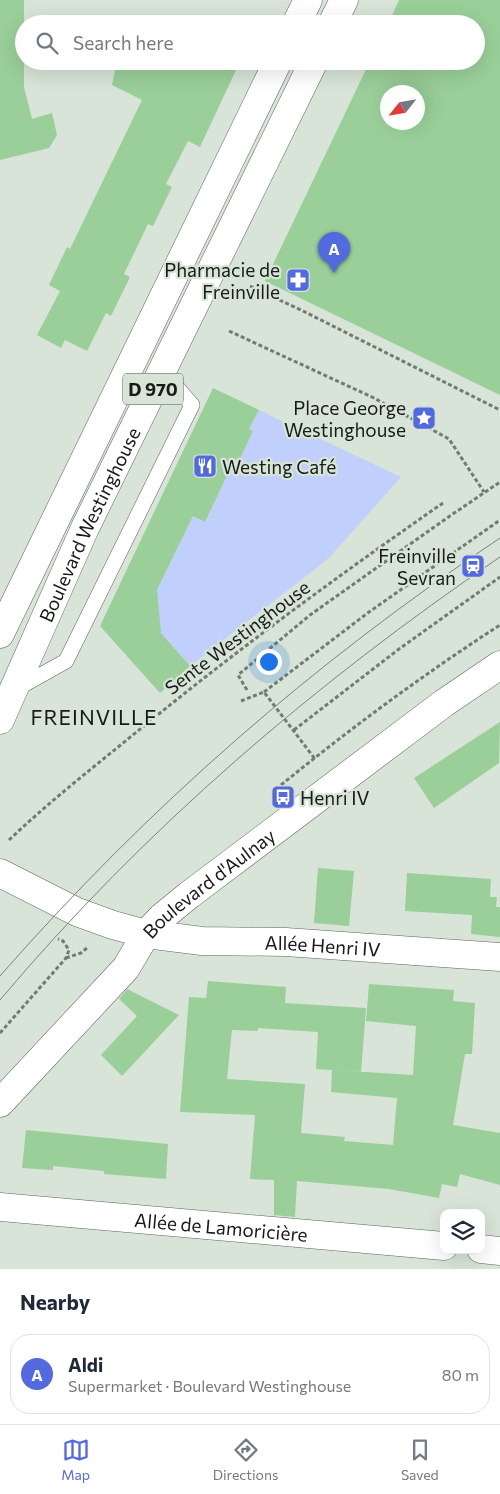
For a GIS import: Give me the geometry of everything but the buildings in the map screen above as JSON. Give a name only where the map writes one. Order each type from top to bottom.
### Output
[{"type":"street","points":[[300,15],[308,0]]},
{"type":"street","points":[[336,15],[344,0]]},
{"type":"street","name":"Boulevard Westinghouse","points":[[0,634],[274,70]]},
{"type":"street","name":"Boulevard Westinghouse","points":[[0,720],[85,528],[310,70]]},
{"type":"street","name":"Boulevard d'Aulnay","points":[[0,1103],[126,968],[146,934],[162,917],[444,703],[500,665]]},
{"type":"street","name":"Allée Henri IV","points":[[0,873],[78,912],[113,925],[146,934],[202,941],[286,942],[500,957]]},
{"type":"street","name":"Allée de Lamoricière","points":[[0,1207],[440,1246]]},
{"type":"street","points":[[485,1249],[500,1251]]},
{"type":"street","points":[[495,1269],[500,1263]]},
{"type":"lane","points":[[13,691],[66,661],[192,404],[162,370]]},
{"type":"path","points":[[250,286],[500,410]]},
{"type":"path","points":[[228,331],[374,398],[449,440],[484,492]]},
{"type":"path","points":[[247,690],[238,676],[310,615],[500,482]]},
{"type":"path","name":"Sente Westinghouse","points":[[9,840],[63,791],[204,679],[356,563],[443,503]]},
{"type":"path","points":[[241,701],[264,692],[369,612],[500,520]]},
{"type":"path","points":[[294,730],[399,649],[500,578]]},
{"type":"path","points":[[264,692],[335,786]]},
{"type":"path","points":[[0,1032],[66,958]]},
{"type":"shaded area","points":[[259,410],[401,477],[328,559],[190,666],[153,624],[150,604],[193,516],[205,522],[235,459],[239,460],[253,431],[249,429]]},
{"type":"tram line","points":[[0,976],[114,854],[235,740],[364,635],[500,538]]},
{"type":"tram line","points":[[0,1000],[55,937],[113,876],[235,762],[298,707],[364,655],[500,557]]},
{"type":"place","name":"Aldi","points":[[334,273]]},
{"type":"place","name":"Pharmacie de Freinville","points":[[298,280]]},
{"type":"place","name":"Place George Westinghouse","points":[[424,418]]},
{"type":"place","name":"Westing Café","points":[[205,466]]},
{"type":"place","name":"Freinville Sevran","points":[[473,566]]},
{"type":"place","name":"Henri IV","points":[[283,797]]},
{"type":"district","name":"FREINVILLE","points":[[94,716]]}]
